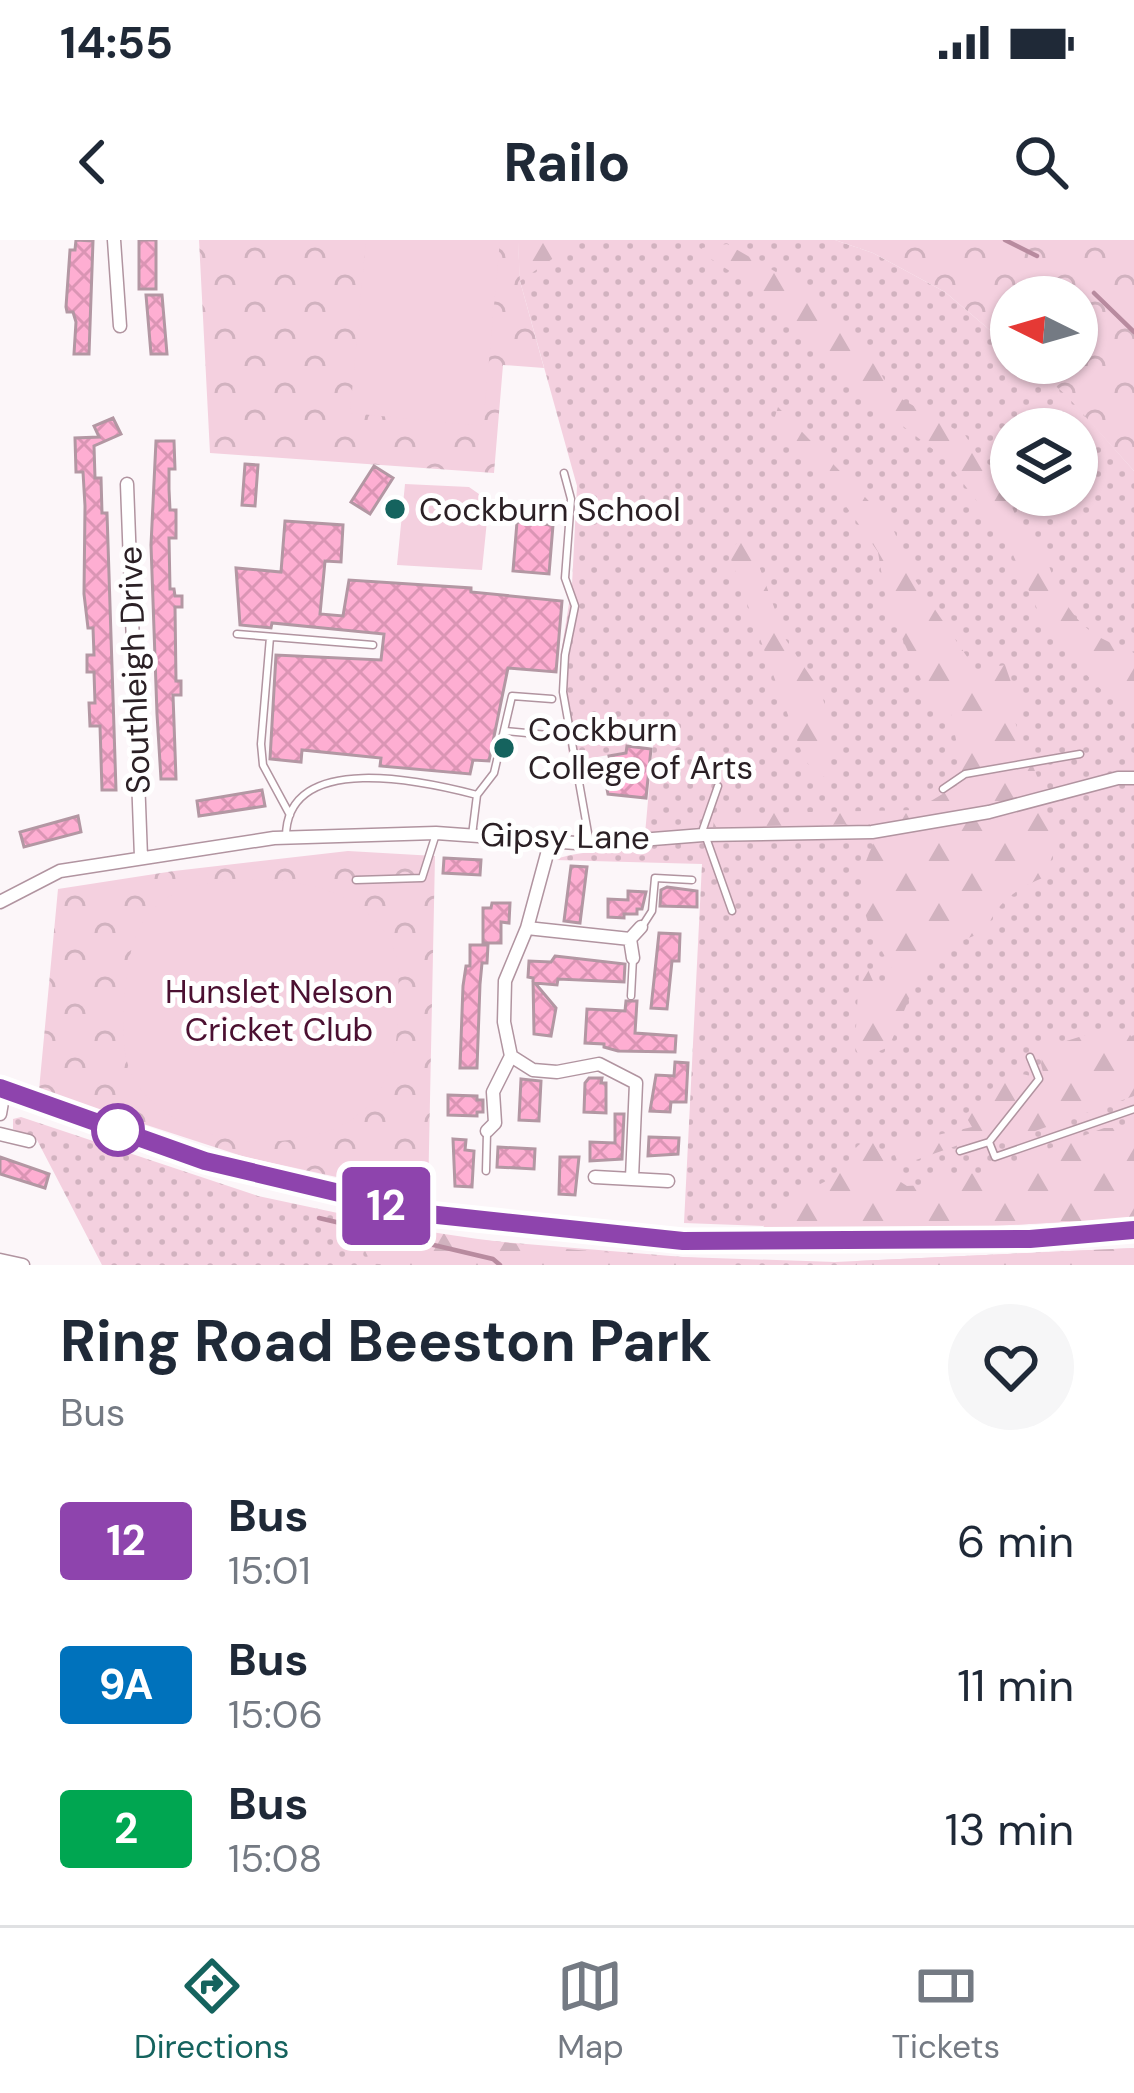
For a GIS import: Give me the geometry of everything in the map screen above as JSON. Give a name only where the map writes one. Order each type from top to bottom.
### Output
[{"type":"street","points":[[114,240],[120,326]]},
{"type":"street","name":"Southleigh Drive","points":[[127,484],[141,856]]},
{"type":"street","name":"Gipsy Lane","points":[[0,902],[60,872],[141,856],[286,838],[436,833],[590,844],[705,835],[872,832],[989,812],[1118,778],[1134,778]]},
{"type":"street","points":[[496,1127],[493,1092],[511,1055],[504,1022],[505,981],[550,844]]},
{"type":"street","points":[[633,958],[630,939],[641,926]]},
{"type":"street","points":[[526,928],[630,939]]},
{"type":"street","points":[[511,1055],[533,1070],[557,1072],[599,1064],[636,1083],[632,1178]]},
{"type":"street","points":[[0,1114],[1,1090],[205,1161],[428,1214],[683,1241],[1030,1239],[1134,1230]]},
{"type":"street","points":[[0,1134],[29,1141]]},
{"type":"street","points":[[596,1177],[668,1180]]},
{"type":"street","points":[[0,1260],[22,1265]]},
{"type":"lane","points":[[564,473],[571,499],[565,578],[575,606],[563,692],[590,844]]},
{"type":"lane","points":[[237,634],[373,645]]},
{"type":"lane","points":[[270,637],[263,765],[290,815]]},
{"type":"lane","points":[[472,836],[477,795],[494,773],[512,696],[552,699]]},
{"type":"lane","points":[[506,731],[548,735]]},
{"type":"lane","points":[[943,789],[965,775],[1080,754]]},
{"type":"lane","points":[[286,838],[290,815],[301,800],[323,784],[350,777],[416,781],[477,795]]},
{"type":"lane","points":[[718,786],[703,820],[705,843],[732,911]]},
{"type":"lane","points":[[356,880],[422,878],[436,833]]},
{"type":"lane","points":[[641,926],[652,911],[655,878],[692,880]]},
{"type":"lane","points":[[631,996],[633,958]]},
{"type":"lane","points":[[960,1151],[989,1142],[1039,1079],[1030,1057]]},
{"type":"lane","points":[[989,1142],[995,1157],[1134,1108]]},
{"type":"lane","points":[[485,1171],[496,1127]]},
{"type":"green space","points":[[199,240],[518,240],[520,281],[544,368],[503,365],[494,473],[210,453]]},
{"type":"green space","points":[[366,240],[500,240],[483,426],[350,413]]},
{"type":"green space","points":[[518,240],[835,240],[873,253],[945,292],[990,330],[990,384],[1054,384],[1078,408],[990,408],[990,516],[1098,516],[1098,430],[1134,471],[1134,1218],[906,1231],[684,1223],[702,864],[555,860],[702,840],[645,834],[653,745],[627,742],[625,752],[570,762],[560,694],[577,486],[520,281]]},
{"type":"green space","points":[[518,240],[580,240],[520,281]]},
{"type":"green space","points":[[835,240],[1134,240],[1134,471],[1098,431],[1098,408],[1078,408],[1053,384],[1098,384],[1098,276],[990,276],[990,330],[945,292],[873,253]]},
{"type":"green space","points":[[727,244],[816,295],[836,326],[878,368],[891,393],[965,435],[990,473],[990,516],[1016,516],[1026,541],[1042,546],[1058,588],[1082,624],[1134,653],[1134,720],[1092,681],[1042,620],[1006,539],[943,457],[861,394],[776,301],[705,255],[702,248]]},
{"type":"green space","points":[[778,407],[891,524],[915,580],[976,670],[1005,665],[1018,702],[1015,722],[1041,786],[1041,816],[1061,831],[1045,877],[1009,897],[986,931],[946,947],[924,963],[889,1047],[860,1059],[855,1047],[859,971],[865,963],[876,988],[889,987],[894,973],[869,923],[861,892],[876,839],[870,824],[713,827],[715,814],[916,810],[964,781],[951,714],[931,701],[887,606],[878,552],[841,499],[773,423]]},
{"type":"green space","points":[[405,484],[469,487],[489,501],[482,570],[397,565]]},
{"type":"green space","points":[[739,541],[750,541],[786,640],[819,689],[829,715],[828,775],[820,778],[804,759],[728,551]]},
{"type":"green space","name":"Hunslet Nelson Cricket Club","points":[[348,851],[435,856],[428,1197],[245,1157],[39,1090],[58,889]]},
{"type":"green space","points":[[263,879],[323,889],[359,906],[386,935],[399,975],[390,1069],[365,1109],[323,1133],[264,1142],[201,1131],[161,1109],[133,1077],[123,1027],[131,951],[153,909],[195,886]]},
{"type":"green space","points":[[1111,1027],[1134,1039],[1134,1096],[1001,1143],[984,1136],[899,1166],[895,1155],[903,1143],[972,1127],[965,1115],[1001,1080],[1020,1074],[1046,1084],[1041,1064],[1044,1048]]},
{"type":"green space","points":[[21,1117],[258,1196],[455,1238],[683,1257],[835,1262],[1134,1248],[1134,1265],[102,1265],[37,1140],[13,1129],[13,1119]]},
{"type":"green space","points":[[1104,1128],[1134,1128],[1134,1218],[906,1231],[763,1228],[779,1206],[825,1182],[870,1137],[893,1177],[907,1186],[926,1185],[950,1174],[984,1173]]},
{"type":"green space","points":[[375,1222],[558,1248],[743,1260],[732,1265],[387,1265],[371,1263],[353,1226]]},
{"type":"green space","points":[[1134,1248],[1134,1265],[857,1265],[857,1261]]},
{"type":"building","points":[[76,240],[93,241],[89,354],[74,354],[76,322],[66,307],[70,250],[75,250]]},
{"type":"building","points":[[139,240],[156,240],[156,289],[139,289]]},
{"type":"building","points":[[146,295],[162,295],[167,354],[151,354]]},
{"type":"building","points":[[113,418],[121,434],[94,446],[95,478],[101,478],[102,513],[107,513],[116,790],[102,790],[100,726],[90,726],[94,672],[87,672],[87,655],[94,655],[93,628],[88,628],[84,594],[85,506],[83,472],[76,472],[75,438],[99,437],[94,426]]},
{"type":"building","points":[[156,441],[174,441],[175,469],[169,469],[169,489],[170,510],[176,510],[176,538],[169,538],[170,589],[182,596],[182,607],[175,607],[176,681],[181,681],[181,695],[173,695],[176,779],[161,779],[157,714],[151,545]]},
{"type":"building","points":[[245,464],[258,465],[255,506],[242,505]]},
{"type":"building","points":[[374,466],[393,478],[370,514],[351,502]]},
{"type":"building","points":[[285,521],[343,525],[341,562],[325,561],[320,614],[343,616],[349,580],[471,588],[471,592],[562,601],[556,672],[508,668],[489,761],[473,760],[470,774],[380,766],[381,758],[302,750],[301,762],[270,759],[276,655],[381,660],[384,634],[272,623],[271,628],[240,625],[236,568],[281,572]]},
{"type":"building","points":[[517,522],[553,525],[549,574],[513,571]]},
{"type":"building","points":[[627,746],[651,749],[646,798],[608,794],[605,779],[614,778],[609,756],[626,753]]},
{"type":"building","points":[[262,790],[265,806],[199,816],[197,801]]},
{"type":"building","points":[[78,816],[81,832],[24,847],[20,832]]},
{"type":"building","points":[[444,858],[481,860],[480,875],[443,873]]},
{"type":"building","points":[[571,866],[587,867],[580,923],[564,921]]},
{"type":"building","points":[[661,890],[697,891],[697,907],[660,906]]},
{"type":"building","points":[[628,891],[646,892],[642,909],[624,918],[608,917],[608,899],[628,900]]},
{"type":"building","points":[[492,903],[510,903],[509,923],[501,922],[501,943],[483,943],[483,908],[491,908]]},
{"type":"building","points":[[659,933],[680,934],[679,961],[672,961],[667,1009],[651,1008]]},
{"type":"building","points":[[470,945],[488,945],[487,963],[482,963],[480,984],[477,1068],[460,1068],[463,986]]},
{"type":"building","points":[[555,956],[625,964],[624,982],[558,979],[557,985],[535,983],[556,1008],[551,1036],[534,1034],[529,961],[551,962]]},
{"type":"building","points":[[626,1001],[637,1001],[635,1033],[676,1036],[675,1052],[618,1051],[585,1043],[587,1009],[625,1011]]},
{"type":"building","points":[[675,1062],[688,1063],[686,1102],[671,1102],[670,1112],[650,1111],[656,1075],[674,1076]]},
{"type":"building","points":[[589,1078],[602,1078],[601,1083],[606,1083],[606,1113],[584,1112]]},
{"type":"building","points":[[521,1079],[541,1081],[539,1121],[519,1120]]},
{"type":"building","points":[[448,1095],[477,1096],[483,1100],[483,1112],[448,1115]]},
{"type":"building","points":[[615,1114],[624,1114],[622,1159],[590,1161],[590,1142],[615,1143]]},
{"type":"building","points":[[649,1137],[679,1138],[678,1154],[648,1156]]},
{"type":"building","points":[[453,1139],[466,1140],[465,1150],[474,1151],[472,1187],[455,1186]]},
{"type":"building","points":[[498,1147],[535,1149],[534,1169],[497,1167]]},
{"type":"building","points":[[0,1157],[49,1174],[45,1188],[0,1174]]},
{"type":"building","points":[[560,1157],[579,1157],[575,1195],[559,1194]]},
{"type":"waterway","points":[[1005,240],[1037,256]]},
{"type":"waterway","points":[[1098,297],[1134,332]]},
{"type":"waterway","points":[[319,1218],[493,1259],[500,1265]]},
{"type":"bus line","name":"12","points":[[0,1088],[205,1161],[428,1214],[683,1241],[1030,1239],[1134,1230]]},
{"type":"place","name":"Cockburn School","points":[[395,509]]},
{"type":"place","name":"Cockburn College of Arts","points":[[504,748]]}]
